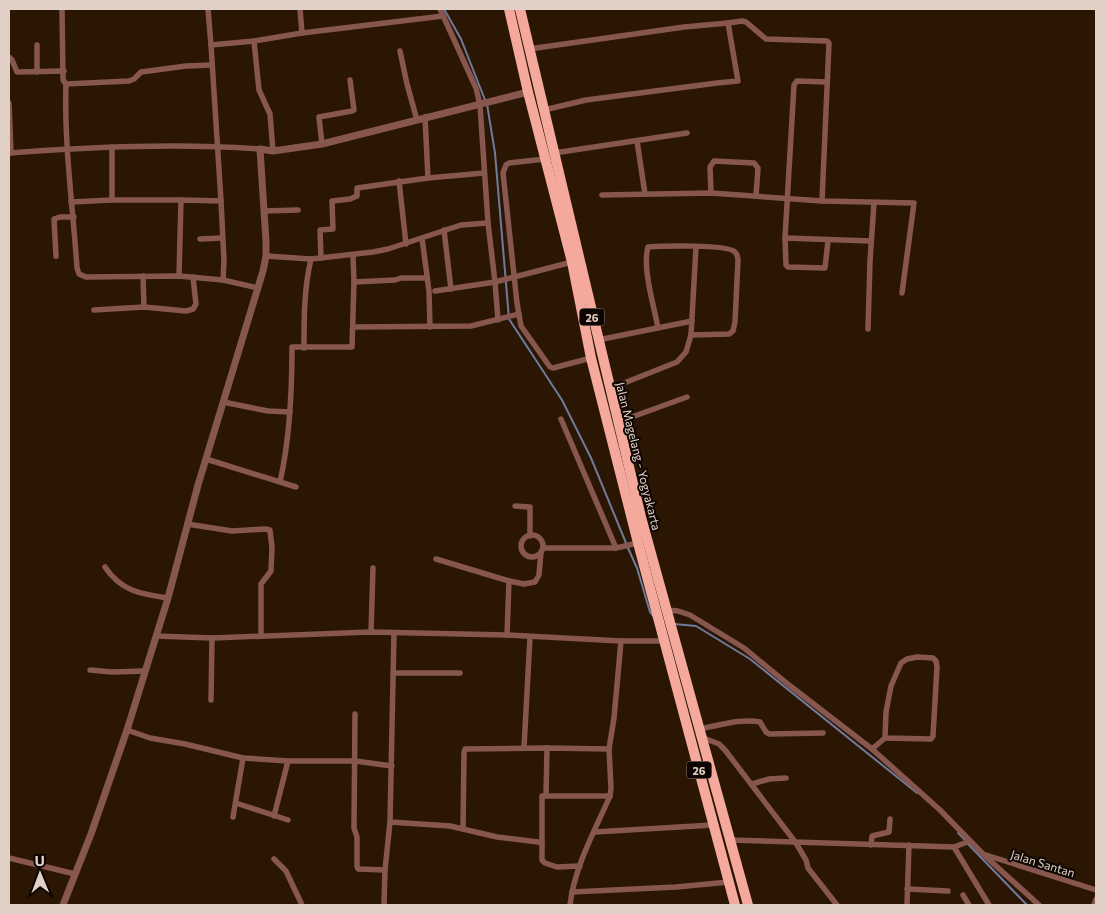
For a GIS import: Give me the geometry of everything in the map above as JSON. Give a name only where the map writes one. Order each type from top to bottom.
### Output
[{"type":"highway","name":"Jalan Magelang - Yogyakarta","points":[[509,9],[528,92],[572,262],[592,358],[636,518],[659,589],[663,638],[735,905]]},
{"type":"highway","name":"Jalan Magelang - Yogyakarta","points":[[520,9],[618,422],[636,518],[636,544],[662,613],[670,623],[748,905]]},
{"type":"street","points":[[62,9],[63,80],[66,84],[66,149],[74,217],[76,268],[79,274],[86,277],[192,277],[223,280],[258,288]]},
{"type":"street","points":[[208,9],[218,146],[224,262],[223,280]]},
{"type":"street","points":[[300,9],[302,33]]},
{"type":"street","points":[[440,9],[482,104],[484,173],[499,320]]},
{"type":"street","points":[[211,45],[442,16]]},
{"type":"street","points":[[529,49],[684,27],[742,21],[746,22],[761,37],[766,39],[827,41],[829,43],[822,201]]},
{"type":"street","points":[[544,110],[586,100],[738,81],[728,23]]},
{"type":"street","points":[[254,41],[259,90],[270,114],[273,151]]},
{"type":"street","points":[[37,45],[37,72]]},
{"type":"street","points":[[400,51],[407,84],[421,118],[428,178]]},
{"type":"street","points":[[9,57],[17,72],[64,71]]},
{"type":"street","points":[[66,84],[129,81],[134,80],[142,72],[186,66],[212,65]]},
{"type":"street","points":[[322,144],[319,117],[352,112],[354,110],[350,80]]},
{"type":"street","points":[[827,82],[797,81],[794,85],[786,265],[788,267],[825,268],[828,241]]},
{"type":"street","points":[[9,104],[10,153],[147,145],[218,146],[273,151],[322,144],[528,92]]},
{"type":"street","points":[[554,153],[687,133]]},
{"type":"street","points":[[637,141],[645,194]]},
{"type":"street","points":[[112,147],[112,200]]},
{"type":"street","points":[[63,905],[91,834],[127,730],[168,598],[206,458],[258,288],[266,256],[260,149]]},
{"type":"street","points":[[545,158],[510,163],[503,168],[508,279],[521,326],[550,367],[553,368],[592,358]]},
{"type":"street","points":[[711,193],[710,167],[718,161],[756,165],[758,168],[756,196]]},
{"type":"street","points":[[320,258],[320,230],[332,229],[332,201],[350,199],[357,196],[357,188],[399,181],[484,173]]},
{"type":"street","points":[[399,181],[406,244]]},
{"type":"street","points":[[602,195],[711,193],[822,201],[915,204],[902,293]]},
{"type":"street","points":[[71,202],[112,200],[221,201]]},
{"type":"street","points":[[179,276],[181,200]]},
{"type":"street","points":[[868,329],[874,202]]},
{"type":"street","points":[[264,211],[298,210]]},
{"type":"street","points":[[56,256],[54,219],[74,217]]},
{"type":"street","points":[[266,256],[311,259],[353,255],[406,244],[461,225],[488,223]]},
{"type":"street","points":[[444,230],[451,289]]},
{"type":"street","points":[[200,239],[222,238]]},
{"type":"street","points":[[422,238],[430,327]]},
{"type":"street","points":[[786,238],[871,242]]},
{"type":"street","points":[[658,328],[648,272],[647,249],[651,247],[710,246],[734,251],[737,254],[735,322],[733,331],[729,334],[691,335]]},
{"type":"street","points":[[609,389],[682,359],[691,335],[696,247]]},
{"type":"street","points":[[280,482],[286,457],[290,412],[292,347],[352,346],[353,255]]},
{"type":"street","points":[[304,348],[304,306],[311,259]]},
{"type":"street","points":[[435,291],[495,282],[572,262]]},
{"type":"street","points":[[143,276],[144,307]]},
{"type":"street","points":[[94,310],[144,307],[194,310],[196,304],[192,277]]},
{"type":"street","points":[[354,282],[427,278]]},
{"type":"street","points":[[353,327],[471,326],[519,314]]},
{"type":"street","points":[[598,340],[692,321]]},
{"type":"street","points":[[618,422],[687,397]]},
{"type":"street","points":[[223,402],[253,408],[290,412]]},
{"type":"street","points":[[561,419],[620,548]]},
{"type":"street","points":[[206,458],[296,487]]},
{"type":"street","points":[[515,506],[530,507],[530,536]]},
{"type":"street","points":[[187,524],[232,531],[266,528],[270,530],[272,548],[271,572],[261,584],[260,635]]},
{"type":"street","points":[[436,560],[524,584],[535,582],[539,575],[542,550],[541,540],[538,537],[530,536],[523,540],[521,546],[522,552],[532,557],[537,556],[542,550],[620,548],[636,544]]},
{"type":"street","points":[[105,567],[116,582],[126,588],[147,595],[168,598]]},
{"type":"street","points":[[371,632],[373,568]]},
{"type":"street","points":[[507,635],[509,581]]},
{"type":"street","points":[[662,613],[678,611],[690,615],[744,648],[872,749],[940,810],[969,841],[1037,905]]},
{"type":"street","points":[[156,636],[212,638],[371,632],[507,635],[621,641],[663,638]]},
{"type":"street","points":[[384,905],[385,870],[390,822],[394,633]]},
{"type":"street","points":[[524,748],[530,637]]},
{"type":"street","points":[[211,700],[212,638]]},
{"type":"street","points":[[570,905],[580,866],[610,796],[609,749],[614,718],[621,641]]},
{"type":"street","points":[[872,749],[885,738],[931,739],[933,736],[938,667],[933,658],[907,659],[901,662],[892,686],[886,712],[885,738]]},
{"type":"street","points":[[90,670],[145,672]]},
{"type":"street","points":[[393,673],[460,672]]},
{"type":"street","points":[[355,714],[354,828],[357,837],[357,868],[385,870]]},
{"type":"street","points":[[700,733],[744,720],[760,722],[769,734],[823,733]]},
{"type":"street","points":[[127,730],[150,738],[185,744],[242,758],[288,761],[355,761],[392,766]]},
{"type":"street","points":[[700,733],[719,744],[725,750],[796,843],[806,860],[808,868],[837,905]]},
{"type":"street","points":[[546,796],[547,748]]},
{"type":"street","points":[[463,829],[465,749],[609,749]]},
{"type":"street","points":[[233,817],[242,758]]},
{"type":"street","points":[[274,816],[288,761]]},
{"type":"street","points":[[752,784],[769,779],[786,778]]},
{"type":"street","points":[[580,866],[558,867],[545,863],[542,860],[542,796],[610,796]]},
{"type":"street","points":[[236,803],[288,820]]},
{"type":"street","points":[[871,845],[872,836],[889,832],[890,819]]},
{"type":"street","points":[[390,822],[450,826],[498,837],[542,843]]},
{"type":"street","points":[[594,832],[713,825]]},
{"type":"street","points":[[729,840],[956,847],[969,841]]},
{"type":"street","points":[[907,905],[909,845]]},
{"type":"street","points":[[956,847],[990,905]]},
{"type":"street","name":"Jalan Santan","points":[[984,854],[1096,890]]},
{"type":"street","points":[[9,858],[75,874]]},
{"type":"street","points":[[274,859],[286,871],[302,905]]},
{"type":"street","points":[[572,892],[676,887],[729,882]]},
{"type":"street","points":[[907,889],[948,891]]},
{"type":"street","points":[[963,895],[969,905]]},
{"type":"street","points":[[1094,905],[1096,899]]},
{"type":"waterway","points":[[444,9],[461,39],[485,100]]},
{"type":"waterway","points":[[487,104],[495,153],[509,319],[562,400],[591,458],[626,543]]},
{"type":"waterway","points":[[628,548],[637,568],[650,612],[653,616]]},
{"type":"waterway","points":[[674,624],[696,626],[750,659],[917,793]]},
{"type":"waterway","points":[[958,833],[965,840]]},
{"type":"waterway","points":[[968,844],[1027,905]]}]
